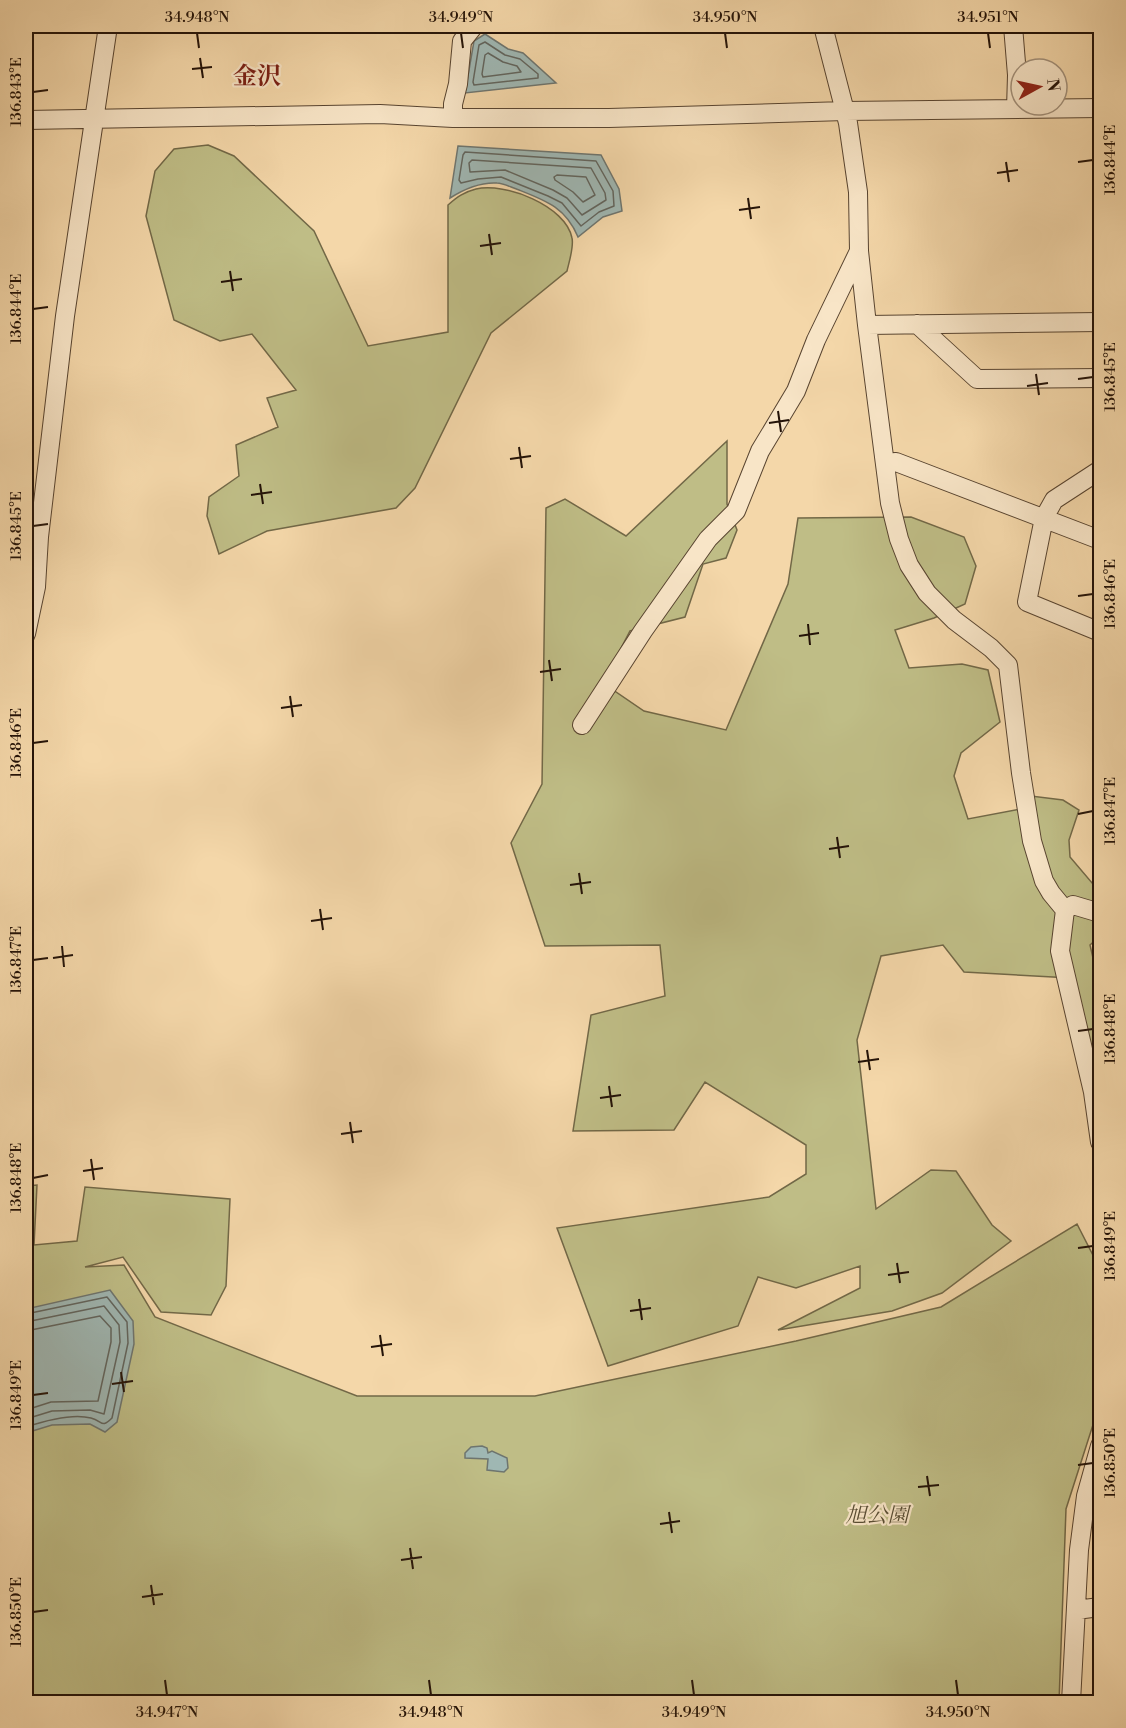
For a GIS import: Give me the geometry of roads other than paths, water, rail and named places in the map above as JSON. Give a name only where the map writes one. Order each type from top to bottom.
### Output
[{"type":"street","points":[[26,634],[36,587],[39,537],[65,316],[108,26]]},
{"type":"street","points":[[456,118],[453,104],[458,84],[462,41],[474,26]]},
{"type":"street","points":[[823,26],[845,111],[858,192],[859,251],[890,503],[909,565],[934,600],[954,620],[991,648],[1008,665],[1020,773],[1032,841],[1044,881],[1065,910],[1060,951],[1093,1092],[1101,1142]]},
{"type":"street","points":[[1013,26],[1016,57]]},
{"type":"street","points":[[1069,108],[1101,108]]},
{"type":"street","points":[[26,120],[380,114],[456,118],[609,118],[1009,109]]},
{"type":"street","points":[[582,724],[643,631],[708,539],[736,511],[760,451],[796,391],[816,340],[859,251]]},
{"type":"street","points":[[867,325],[1101,322]]},
{"type":"street","points":[[917,324],[977,380],[1101,378]]},
{"type":"street","points":[[886,463],[896,462],[1101,540]]},
{"type":"street","points":[[1101,470],[1054,500],[1044,518],[1027,602],[1101,632]]},
{"type":"street","points":[[1065,910],[1073,905],[1101,913]]},
{"type":"street","points":[[1071,1702],[1079,1550],[1086,1496],[1101,1446]]},
{"type":"street","points":[[1076,1610],[1101,1607]]},
{"type":"water","points":[[485,34],[508,49],[523,53],[556,83],[465,93],[474,41]]},
{"type":"water","points":[[458,146],[601,155],[619,189],[622,211],[603,217],[578,237],[568,219],[554,207],[502,184],[478,185],[450,198]]},
{"type":"water","points":[[110,1290],[133,1321],[134,1344],[117,1422],[105,1432],[90,1424],[52,1425],[26,1433],[26,1309]]},
{"type":"water","points":[[471,1447],[487,1448],[488,1453],[492,1451],[507,1458],[508,1468],[504,1472],[487,1470],[488,1459],[465,1458],[465,1453]]},
{"type":"district","name":"金沢","points":[[257,76]]},
{"type":"park label","name":"旭公園","points":[[877,1515]]}]
